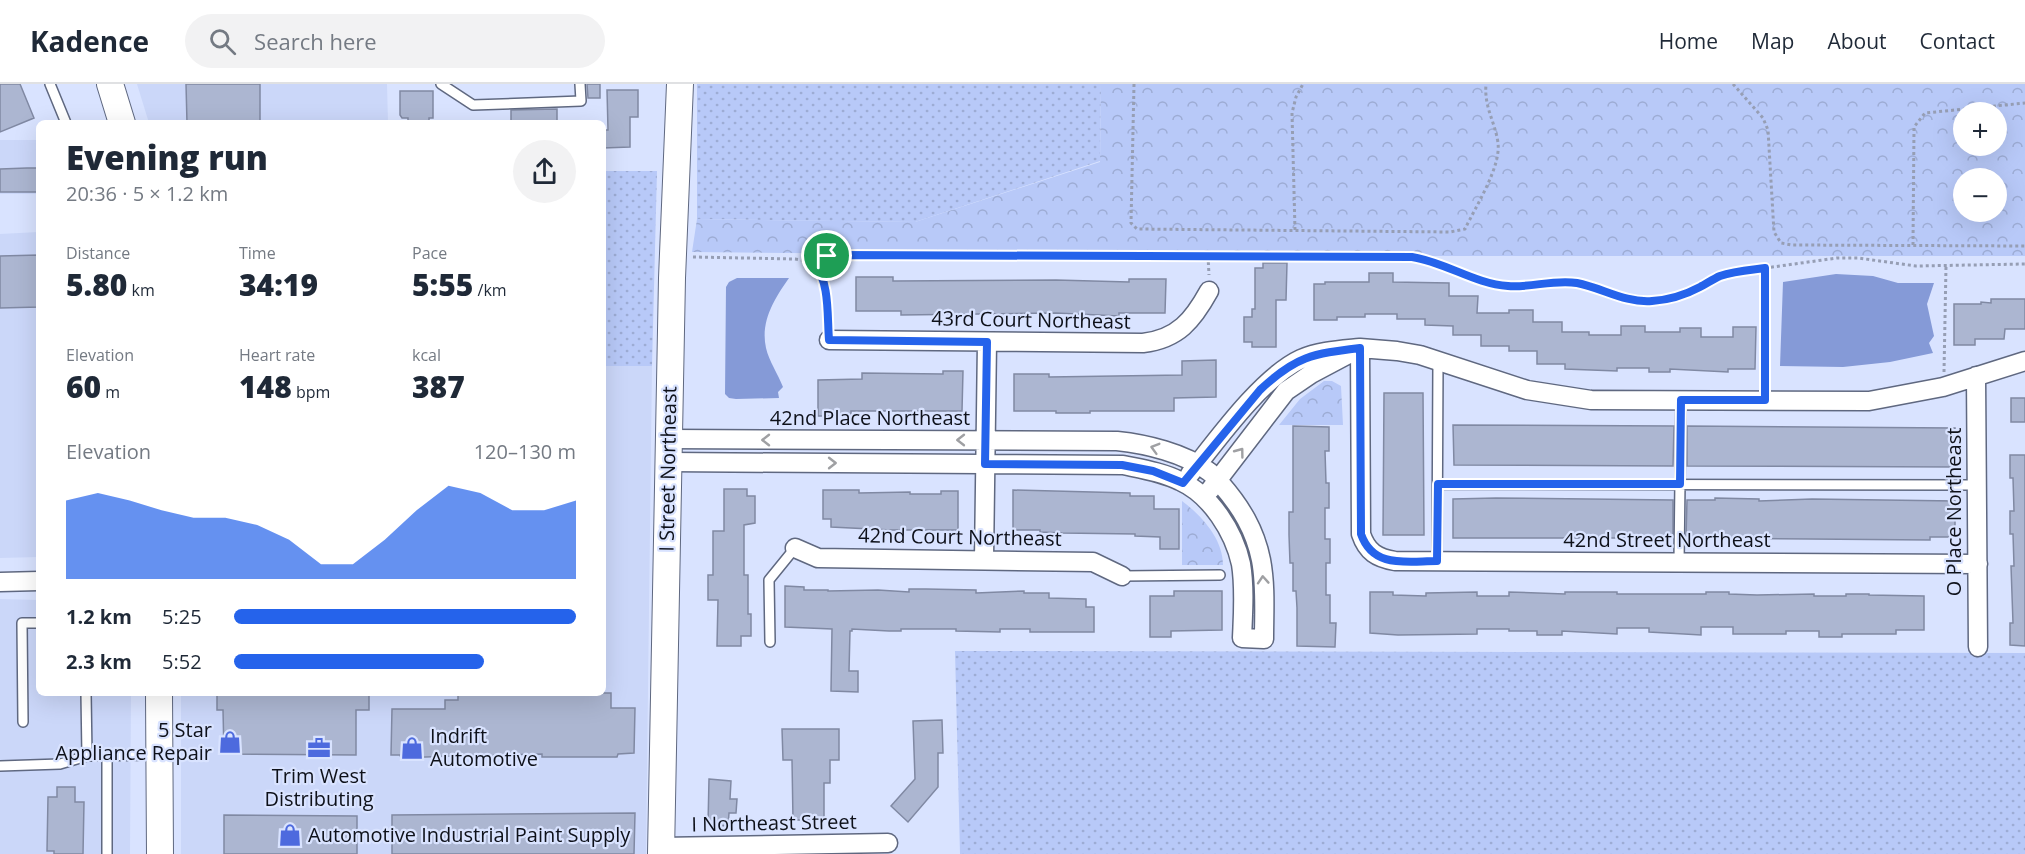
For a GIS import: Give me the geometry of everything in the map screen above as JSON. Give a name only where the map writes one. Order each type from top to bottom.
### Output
[{"type":"street","points":[[110,84],[121,120]]},
{"type":"street","name":"I Street Northeast","points":[[661,851],[673,257],[680,84]]},
{"type":"street","name":"43rd Court Northeast","points":[[829,340],[1143,343],[1158,341],[1177,331],[1196,315],[1209,291]]},
{"type":"street","points":[[984,559],[987,342]]},
{"type":"street","points":[[1194,490],[1208,472],[1286,392],[1303,379],[1360,348]]},
{"type":"street","points":[[1194,490],[1260,390],[1288,367],[1316,354],[1360,348],[1396,351],[1527,390],[1592,400],[1869,401],[1943,387],[2025,361]]},
{"type":"street","name":"42nd Street Northeast","points":[[1360,348],[1361,534],[1370,551],[1380,558],[1395,561],[1978,564]]},
{"type":"street","name":"O Place Northeast","points":[[1976,376],[1978,647]]},
{"type":"street","name":"42nd Place Northeast","points":[[669,451],[986,440],[1138,443],[1163,450],[1208,472]]},
{"type":"street","points":[[669,451],[985,464],[1122,465],[1153,471],[1194,490],[1225,524],[1240,563],[1243,585],[1242,638],[1264,639],[1264,580],[1254,534],[1247,517],[1208,472]]},
{"type":"street","name":"42nd Court Northeast","points":[[795,548],[818,558],[1093,562],[1122,576]]},
{"type":"street","points":[[0,582],[36,581]]},
{"type":"street","points":[[159,696],[160,854]]},
{"type":"street","name":"I Northeast Street","points":[[661,851],[888,843]]},
{"type":"lane","points":[[50,84],[65,120]]},
{"type":"lane","points":[[441,84],[473,105],[581,101],[580,84]]},
{"type":"lane","points":[[1437,561],[1438,362]]},
{"type":"lane","points":[[1679,562],[1681,400]]},
{"type":"lane","points":[[1438,484],[1977,485]]},
{"type":"lane","points":[[770,642],[769,580],[795,548]]},
{"type":"lane","points":[[1122,576],[1220,575]]},
{"type":"lane","points":[[23,722],[22,623],[36,622]]},
{"type":"lane","points":[[86,696],[87,756]]},
{"type":"lane","points":[[0,766],[60,764],[87,756],[160,755]]},
{"type":"lane","points":[[107,756],[107,854]]},
{"type":"path","points":[[1134,84],[1131,223],[1137,229],[1450,232],[1465,229],[1496,163],[1498,143],[1485,98],[1486,84]]},
{"type":"path","points":[[1295,231],[1292,113],[1296,97],[1304,84]]},
{"type":"path","points":[[1732,84],[1763,118],[1768,130],[1774,232],[1780,243],[1792,245],[2025,246]]},
{"type":"path","points":[[1914,245],[1914,127],[1919,118],[1925,113],[2025,103]]},
{"type":"path","points":[[673,257],[795,259],[814,262],[827,256],[837,255],[1412,257],[1424,258],[1486,281],[1509,286],[1560,281],[1594,287],[1633,300],[1650,301],[1697,289],[1720,276],[1837,258],[1857,258],[1916,266],[2025,264]]},
{"type":"path","points":[[814,262],[824,281],[829,340]]},
{"type":"path","points":[[1943,387],[1946,266]]},
{"type":"path","points":[[1765,268],[1765,400]]},
{"type":"shaded area","points":[[137,84],[387,84],[388,120],[148,120]]},
{"type":"shaded area","points":[[0,140],[36,140],[36,194],[0,194]]},
{"type":"shaded area","points":[[36,232],[36,557],[0,558],[0,234]]},
{"type":"shaded area","points":[[1836,274],[1873,276],[1898,283],[1934,283],[1927,304],[1934,336],[1929,343],[1933,353],[1890,362],[1843,367],[1780,366],[1783,282]]},
{"type":"shaded area","points":[[737,278],[789,278],[770,310],[765,328],[767,353],[783,387],[778,392],[779,398],[736,399],[729,398],[725,394],[726,287],[729,282]]},
{"type":"shaded area","points":[[606,366],[652,366],[646,854],[181,854],[181,696],[606,696]]},
{"type":"shaded area","points":[[0,599],[36,600],[36,696],[131,696],[130,854],[0,854]]},
{"type":"green space","points":[[697,84],[1101,84],[1100,161],[915,222],[697,219]]},
{"type":"green space","points":[[1101,84],[2025,84],[2025,256],[1099,256],[692,252],[697,219],[915,222],[1100,162]]},
{"type":"green space","points":[[606,171],[657,171],[652,366],[606,366]]},
{"type":"green space","points":[[1324,381],[1332,381],[1341,386],[1343,425],[1279,425],[1300,399]]},
{"type":"green space","points":[[1182,501],[1210,529],[1219,546],[1223,565],[1182,565]]},
{"type":"green space","points":[[955,651],[2025,653],[2025,854],[960,854]]},
{"type":"building","points":[[0,84],[20,84],[34,118],[0,132]]},
{"type":"building","points":[[186,84],[260,84],[260,120],[187,120]]},
{"type":"building","points":[[587,84],[600,84],[600,98],[588,98]]},
{"type":"building","points":[[607,90],[638,90],[638,117],[630,117],[630,147],[606,148],[606,130],[608,130]]},
{"type":"building","points":[[400,91],[433,91],[433,118],[408,120],[400,115]]},
{"type":"building","points":[[557,109],[557,120],[511,120],[511,110]]},
{"type":"building","points":[[36,168],[36,192],[0,192],[0,169]]},
{"type":"building","points":[[36,255],[36,307],[0,308],[0,256]]},
{"type":"building","points":[[1263,263],[1287,263],[1286,300],[1276,300],[1276,347],[1252,347],[1252,342],[1244,342],[1244,317],[1252,317],[1252,309],[1255,309],[1255,268],[1263,268]]},
{"type":"building","points":[[1369,273],[1393,273],[1393,282],[1449,283],[1449,296],[1478,296],[1477,313],[1533,310],[1533,322],[1562,322],[1562,332],[1621,335],[1621,326],[1645,326],[1645,332],[1680,332],[1680,328],[1701,328],[1701,337],[1733,337],[1733,327],[1756,327],[1755,369],[1728,369],[1728,372],[1670,369],[1670,372],[1649,372],[1649,368],[1617,368],[1617,371],[1565,369],[1565,364],[1537,364],[1537,351],[1509,351],[1509,346],[1481,346],[1481,335],[1453,335],[1453,326],[1425,325],[1425,319],[1397,319],[1397,314],[1365,314],[1365,317],[1314,320],[1314,284],[1369,282]]},
{"type":"building","points":[[856,277],[893,277],[893,281],[1129,282],[1129,279],[1166,279],[1165,313],[1119,313],[1119,316],[1056,313],[901,315],[901,311],[856,311]]},
{"type":"building","points":[[1991,299],[2025,299],[2025,329],[2005,329],[2004,339],[1975,339],[1975,345],[1954,345],[1954,304],[1991,303]]},
{"type":"building","points":[[1216,360],[1216,397],[1174,398],[1174,411],[1056,413],[1056,411],[1014,411],[1014,374],[1049,374],[1049,377],[1182,375],[1182,361]]},
{"type":"building","points":[[943,371],[963,371],[962,411],[851,411],[851,416],[818,416],[818,380],[862,379],[862,373],[943,374]]},
{"type":"building","points":[[1384,393],[1423,393],[1424,535],[1383,535]]},
{"type":"building","points":[[2011,398],[2025,398],[2025,422],[2011,422]]},
{"type":"building","points":[[1453,425],[1674,426],[1673,466],[1454,465]]},
{"type":"building","points":[[1293,426],[1329,427],[1329,451],[1325,451],[1329,508],[1325,508],[1325,539],[1330,539],[1330,563],[1326,563],[1326,595],[1330,595],[1330,623],[1336,623],[1335,647],[1297,646],[1296,591],[1293,591],[1293,563],[1290,563],[1289,535],[1289,512],[1293,512]]},
{"type":"building","points":[[1687,426],[1955,428],[1955,467],[1687,466]]},
{"type":"building","points":[[2010,455],[2025,455],[2025,646],[2010,645],[2010,623],[2013,623],[2011,566],[2014,566],[2010,511],[2014,511]]},
{"type":"building","points":[[724,489],[747,489],[747,496],[755,496],[755,523],[744,525],[744,575],[748,575],[748,614],[751,614],[751,636],[741,636],[741,646],[717,646],[718,600],[708,600],[708,575],[713,575],[713,531],[724,531]]},
{"type":"building","points":[[823,490],[859,490],[859,493],[910,492],[910,494],[941,494],[941,491],[958,491],[958,530],[831,527],[831,519],[823,519]]},
{"type":"building","points":[[1013,490],[1130,493],[1130,496],[1154,496],[1154,509],[1179,509],[1179,549],[1160,549],[1160,537],[1135,536],[1135,534],[1013,530]]},
{"type":"building","points":[[1715,498],[1759,499],[1759,501],[1812,499],[1955,501],[1955,537],[1930,537],[1930,540],[1686,538],[1687,500],[1715,500]]},
{"type":"building","points":[[1453,499],[1673,500],[1673,538],[1453,538]]},
{"type":"building","points":[[785,586],[828,591],[909,592],[909,589],[926,589],[976,590],[976,593],[1024,591],[1024,593],[1049,593],[1049,598],[1086,599],[1086,607],[1094,607],[1094,632],[1030,632],[1030,629],[1000,629],[1000,632],[956,631],[956,629],[889,631],[852,629],[850,631],[849,671],[858,671],[858,692],[831,691],[832,629],[785,627]]},
{"type":"building","points":[[1174,591],[1222,591],[1222,630],[1171,631],[1171,637],[1150,637],[1150,596],[1174,596]]},
{"type":"building","points":[[1370,592],[1426,596],[1426,593],[1477,592],[1477,596],[1509,596],[1509,592],[1706,594],[1706,592],[1729,592],[1729,594],[1757,595],[1924,596],[1924,630],[1896,630],[1896,634],[1842,634],[1842,637],[1819,637],[1819,631],[1786,631],[1786,634],[1733,634],[1733,627],[1701,627],[1701,635],[1649,632],[1649,628],[1617,628],[1617,634],[1562,631],[1562,635],[1537,635],[1537,631],[1477,629],[1477,634],[1398,635],[1370,633]]},
{"type":"building","points":[[606,693],[611,693],[611,708],[635,708],[634,753],[618,754],[617,757],[542,757],[542,754],[494,755],[494,758],[476,757],[476,755],[401,758],[400,755],[391,755],[392,709],[445,709],[445,700],[458,700],[458,696],[606,696]]},
{"type":"building","points":[[217,696],[369,696],[369,710],[356,710],[356,755],[224,754],[223,710],[217,710]]},
{"type":"building","points":[[942,720],[943,753],[938,753],[938,787],[908,822],[891,806],[915,779],[913,721]]},
{"type":"building","points":[[782,729],[839,729],[839,760],[830,760],[830,783],[824,783],[824,820],[793,820],[792,760],[783,760]]},
{"type":"building","points":[[709,779],[731,781],[730,799],[737,799],[736,813],[729,813],[728,826],[708,825]]},
{"type":"building","points":[[57,787],[75,787],[75,802],[84,802],[83,854],[54,854],[54,851],[47,851],[48,797],[57,797]]},
{"type":"building","points":[[635,813],[634,854],[392,854],[392,815]]},
{"type":"building","name":"Automotive Industrial Paint Supply","points":[[224,815],[357,816],[357,854],[224,854]]},
{"type":"place","name":"5 Star Appliance Repair","points":[[230,742]]},
{"type":"place","name":"Trim West Distributing","points":[[319,748]]},
{"type":"place","name":"Indrift Automotive","points":[[412,748]]},
{"type":"place","name":"Automotive Industrial Paint Supply","points":[[290,835]]},
{"type":"route","points":[[827,256],[1412,257],[1424,258],[1486,281],[1509,286],[1560,281],[1594,287],[1633,300],[1650,301],[1671,298],[1697,289],[1720,276],[1765,268],[1765,400],[1681,400],[1680,484],[1438,484],[1437,561],[1395,561],[1380,558],[1370,551],[1361,534],[1360,348],[1316,354],[1301,359],[1272,379],[1260,390],[1183,483],[1153,471],[1122,465],[985,464],[987,342],[829,340],[824,281],[814,262],[827,256]]}]
